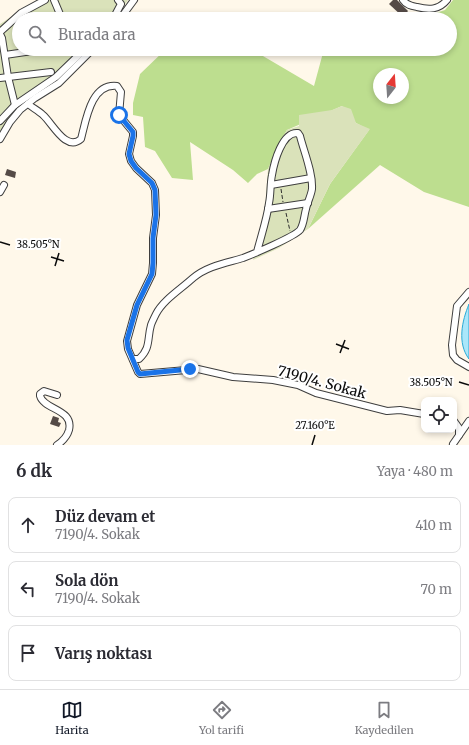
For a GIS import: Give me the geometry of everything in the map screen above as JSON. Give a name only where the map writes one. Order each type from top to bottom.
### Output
[{"type":"street","points":[[23,12],[45,0]]},
{"type":"street","points":[[54,0],[59,12]]},
{"type":"street","points":[[117,12],[121,4],[118,0]]},
{"type":"street","points":[[125,12],[134,0]]},
{"type":"street","points":[[403,0],[404,3],[409,5],[429,10],[438,8],[447,0]]},
{"type":"street","points":[[12,22],[0,33],[15,105]]},
{"type":"street","points":[[5,55],[12,54]]},
{"type":"street","points":[[0,121],[15,105],[49,83],[77,56]]},
{"type":"street","points":[[0,139],[10,122],[28,104],[59,83],[86,56]]},
{"type":"street","points":[[0,78],[51,72]]},
{"type":"street","name":"7190/4. Sokak","points":[[28,104],[44,115],[62,138],[74,143],[81,139],[94,98],[104,89],[112,85],[117,86],[121,92],[119,115],[133,132],[129,154],[131,161],[136,168],[152,183],[155,190],[156,225],[153,238],[152,274],[137,305],[127,340],[128,348],[138,372],[143,374],[198,369],[233,377],[273,380],[298,385],[316,393],[387,411],[400,410],[421,414]]},
{"type":"street","points":[[133,359],[139,359],[146,350],[151,326],[157,312],[194,277],[209,268],[245,257],[257,252],[278,243],[299,231],[304,222],[312,190],[311,178],[300,136],[298,134],[291,133],[285,138],[275,162],[268,209],[257,252]]},
{"type":"street","points":[[271,185],[311,178]]},
{"type":"street","points":[[0,192],[4,185]]},
{"type":"street","points":[[268,209],[308,204]]},
{"type":"street","points":[[469,292],[457,306],[452,345],[453,355],[457,360],[469,367]]},
{"type":"street","points":[[57,395],[44,391],[40,394],[43,401],[62,412],[70,426],[66,438],[57,445]]},
{"type":"street","points":[[453,445],[469,421]]},
{"type":"street","points":[[453,445],[459,434],[459,428],[457,425]]},
{"type":"green space","points":[[37,0],[128,0],[120,12],[18,12]]},
{"type":"green space","points":[[453,0],[469,0],[469,207],[424,192],[380,165],[308,229],[330,184],[369,130],[356,123],[342,106],[287,130],[268,169],[257,174],[248,183],[233,170],[190,142],[193,180],[172,178],[155,151],[145,147],[143,117],[133,115],[133,103],[140,74],[159,56],[263,56],[314,86],[322,56],[457,56],[457,12],[439,12],[445,10]]},
{"type":"green space","points":[[12,16],[12,56],[81,56],[53,83],[26,100],[12,115],[0,132],[0,24]]},
{"type":"green space","points":[[342,106],[351,109],[356,123],[370,129],[330,184],[308,229],[279,248],[253,260],[265,210],[268,169],[281,140],[287,130],[299,126],[299,115],[332,110]]},
{"type":"water","points":[[469,304],[469,359],[463,346],[462,332],[464,318]]},
{"type":"building","points":[[393,0],[397,0],[408,11],[398,12],[389,4]]},
{"type":"building","points":[[7,169],[16,172],[15,178],[5,175]]},
{"type":"building","points":[[53,416],[59,418],[58,422],[61,423],[59,427],[50,424]]},
{"type":"route","points":[[119,115],[133,132],[129,154],[131,161],[136,168],[152,183],[155,190],[156,215],[156,225],[153,238],[152,274],[137,305],[127,340],[128,348],[140,374],[190,369]]}]
